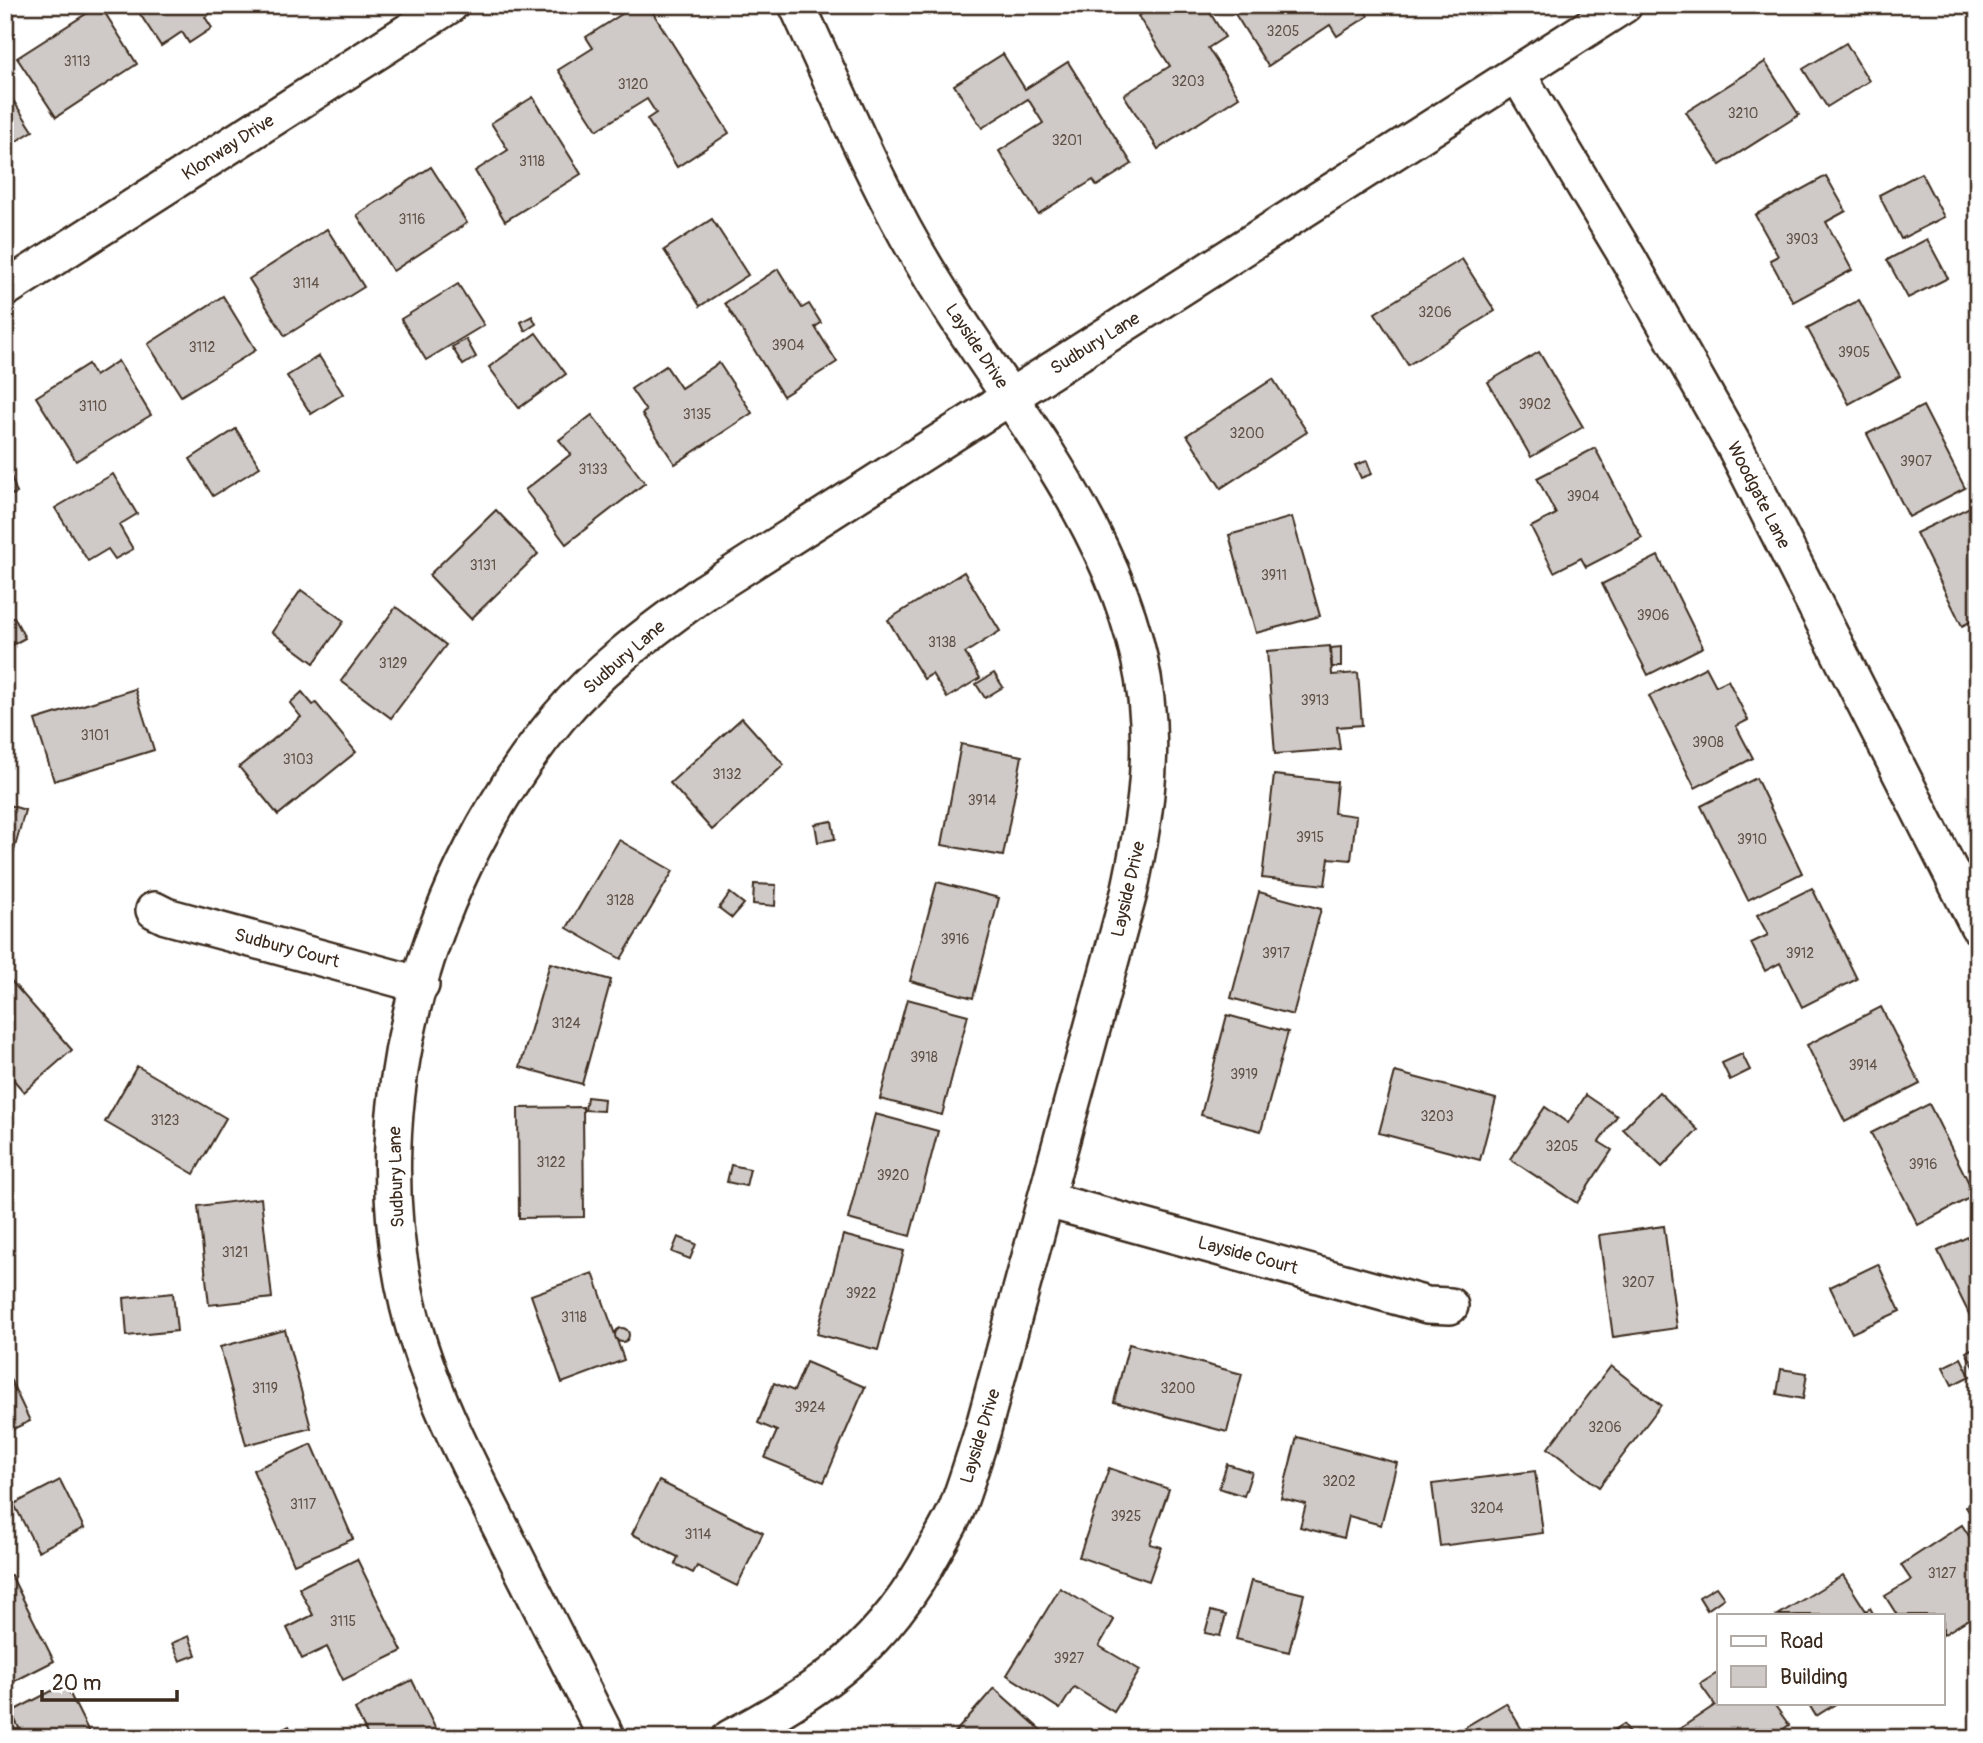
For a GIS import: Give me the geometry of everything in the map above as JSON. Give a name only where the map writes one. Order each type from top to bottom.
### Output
[{"type":"street","name":"Klonway Drive","points":[[5,289],[450,5]]},
{"type":"street","name":"Layside Drive","points":[[730,1738],[811,1691],[848,1663],[883,1629],[911,1594],[956,1511],[982,1433],[1129,893],[1144,820],[1149,761],[1147,702],[1122,601],[1090,529],[1011,397],[920,257],[877,178],[797,5]]},
{"type":"street","name":"Sudbury Lane","points":[[607,1738],[457,1441],[429,1375],[408,1304],[394,1202],[393,1134],[402,1052],[421,985],[458,877],[497,802],[560,716],[592,681],[639,640],[706,591],[1624,5]]},
{"type":"street","name":"Woodgate Lane","points":[[1518,75],[1629,260],[1737,451],[1978,926]]},
{"type":"street","name":"Sudbury Court","points":[[154,909],[166,916],[421,985]]},
{"type":"street","name":"Layside Court","points":[[1046,1200],[1427,1305],[1450,1306]]},
{"type":"building","points":[[100,5],[137,64],[56,117],[17,58]]},
{"type":"building","points":[[134,5],[223,5],[205,17],[212,28],[189,43],[182,32],[161,46]]},
{"type":"building","points":[[636,5],[648,5],[729,133],[677,167],[647,119],[656,113],[647,99],[597,130],[558,70],[593,48],[586,37]]},
{"type":"building","points":[[924,5],[950,5],[928,15]]},
{"type":"building","points":[[1155,5],[1205,5],[1225,37],[1208,48],[1239,97],[1158,149],[1124,95],[1170,66],[1138,16]]},
{"type":"building","points":[[1361,5],[1368,16],[1337,36],[1330,25],[1268,66],[1230,6]]},
{"type":"building","points":[[1846,43],[1869,81],[1827,107],[1803,69]]},
{"type":"building","points":[[1003,54],[1025,89],[1068,62],[1132,164],[1097,186],[1093,180],[1038,214],[999,151],[1043,123],[1028,99],[982,128],[954,85]]},
{"type":"building","points":[[1765,62],[1799,115],[1720,165],[1686,112]]},
{"type":"building","points":[[5,88],[33,131],[5,148]]},
{"type":"building","points":[[533,97],[581,174],[505,221],[475,171],[508,150],[491,123]]},
{"type":"building","points":[[431,167],[467,223],[393,271],[357,215]]},
{"type":"building","points":[[1921,173],[1944,217],[1901,239],[1879,195]]},
{"type":"building","points":[[1826,176],[1846,211],[1826,222],[1852,270],[1793,302],[1770,260],[1778,256],[1755,215]]},
{"type":"building","points":[[712,219],[748,275],[700,306],[664,250]]},
{"type":"building","points":[[327,229],[364,287],[285,336],[249,279]]},
{"type":"building","points":[[1927,239],[1948,278],[1908,298],[1887,260]]},
{"type":"building","points":[[1462,259],[1495,311],[1408,365],[1375,313]]},
{"type":"building","points":[[778,269],[802,308],[809,304],[821,323],[815,327],[837,362],[783,396],[725,303]]},
{"type":"building","points":[[458,284],[484,325],[426,360],[401,319]]},
{"type":"building","points":[[223,296],[256,350],[181,396],[148,344]]},
{"type":"building","points":[[1859,300],[1900,376],[1849,404],[1807,328]]},
{"type":"building","points":[[532,316],[536,324],[525,331],[521,322]]},
{"type":"building","points":[[536,333],[566,374],[519,408],[489,367]]},
{"type":"building","points":[[466,339],[476,357],[463,365],[452,347]]},
{"type":"building","points":[[1539,352],[1583,427],[1531,457],[1488,382]]},
{"type":"building","points":[[319,356],[343,394],[311,414],[287,376]]},
{"type":"building","points":[[118,361],[151,415],[76,461],[36,397],[88,364],[95,376]]},
{"type":"building","points":[[719,363],[752,413],[675,464],[642,414],[646,411],[631,389],[666,366],[681,388]]},
{"type":"building","points":[[1273,379],[1307,432],[1221,488],[1187,435]]},
{"type":"building","points":[[1923,406],[1965,488],[1909,517],[1867,434]]},
{"type":"building","points":[[592,415],[645,483],[566,544],[525,490],[571,454],[559,440]]},
{"type":"building","points":[[236,429],[260,467],[213,496],[190,459]]},
{"type":"building","points":[[1595,448],[1642,538],[1586,567],[1581,558],[1554,572],[1531,527],[1556,514],[1537,478]]},
{"type":"building","points":[[5,459],[17,493],[5,497]]},
{"type":"building","points":[[1367,461],[1372,474],[1361,478],[1355,465]]},
{"type":"building","points":[[113,474],[137,514],[119,525],[133,549],[115,559],[108,549],[88,561],[55,508]]},
{"type":"building","points":[[1974,505],[1978,513],[1978,618],[1962,626],[1916,533]]},
{"type":"building","points":[[496,510],[538,554],[471,619],[429,575]]},
{"type":"building","points":[[1292,517],[1320,616],[1256,633],[1229,535]]},
{"type":"building","points":[[1658,556],[1703,647],[1648,675],[1602,584]]},
{"type":"building","points":[[964,572],[1000,631],[965,653],[980,678],[947,698],[932,674],[924,679],[888,620]]},
{"type":"building","points":[[301,590],[344,621],[314,663],[272,632]]},
{"type":"building","points":[[396,607],[446,645],[391,718],[341,681]]},
{"type":"building","points":[[14,617],[25,638],[5,649],[5,621]]},
{"type":"building","points":[[1330,646],[1332,675],[1358,673],[1362,725],[1337,727],[1340,749],[1275,754],[1267,651]]},
{"type":"building","points":[[1341,647],[1341,667],[1332,667],[1331,648]]},
{"type":"building","points":[[1706,667],[1716,686],[1728,680],[1748,720],[1736,726],[1753,758],[1695,788],[1649,696]]},
{"type":"building","points":[[994,673],[1003,687],[985,698],[976,684]]},
{"type":"building","points":[[135,689],[154,750],[54,781],[35,720]]},
{"type":"building","points":[[302,692],[313,705],[316,703],[356,752],[278,815],[239,767],[301,717],[290,703]]},
{"type":"building","points":[[742,718],[784,765],[712,830],[670,783]]},
{"type":"building","points":[[961,744],[1022,756],[1003,856],[942,845]]},
{"type":"building","points":[[1274,775],[1337,782],[1334,813],[1356,816],[1351,860],[1329,858],[1325,885],[1262,878]]},
{"type":"building","points":[[1756,778],[1802,873],[1748,900],[1701,806]]},
{"type":"building","points":[[5,804],[25,810],[5,884]]},
{"type":"building","points":[[832,821],[835,839],[818,842],[815,824]]},
{"type":"building","points":[[619,840],[673,871],[621,959],[567,928]]},
{"type":"building","points":[[937,882],[999,898],[973,998],[910,981]]},
{"type":"building","points":[[754,884],[776,885],[775,906],[753,904]]},
{"type":"building","points":[[1812,888],[1857,979],[1802,1007],[1780,963],[1765,971],[1751,943],[1768,935],[1757,915]]},
{"type":"building","points":[[1259,892],[1321,909],[1293,1015],[1231,998]]},
{"type":"building","points":[[730,893],[744,904],[732,918],[719,908]]},
{"type":"building","points":[[550,963],[611,980],[582,1084],[520,1067]]},
{"type":"building","points":[[5,974],[72,1050],[24,1092],[5,1070]]},
{"type":"building","points":[[907,999],[968,1015],[942,1115],[880,1099]]},
{"type":"building","points":[[1881,1007],[1920,1084],[1845,1122],[1807,1045]]},
{"type":"building","points":[[1227,1015],[1288,1032],[1261,1131],[1201,1115]]},
{"type":"building","points":[[1742,1054],[1750,1070],[1730,1080],[1722,1063]]},
{"type":"building","points":[[137,1066],[226,1118],[194,1174],[105,1122]]},
{"type":"building","points":[[1395,1072],[1496,1099],[1480,1160],[1379,1133]]},
{"type":"building","points":[[1659,1092],[1698,1130],[1662,1167],[1623,1129]]},
{"type":"building","points":[[1586,1095],[1617,1116],[1599,1142],[1612,1150],[1577,1203],[1510,1159],[1545,1107],[1568,1123]]},
{"type":"building","points":[[587,1097],[604,1099],[603,1111],[585,1110]]},
{"type":"building","points":[[1929,1104],[1975,1195],[1918,1225],[1871,1133]]},
{"type":"building","points":[[583,1107],[584,1217],[519,1218],[518,1108]]},
{"type":"building","points":[[875,1114],[938,1131],[910,1236],[848,1219]]},
{"type":"building","points":[[731,1165],[750,1169],[746,1186],[727,1182]]},
{"type":"building","points":[[261,1198],[272,1298],[209,1305],[198,1206]]},
{"type":"building","points":[[1664,1226],[1677,1328],[1613,1337],[1599,1235]]},
{"type":"building","points":[[1978,1232],[1978,1330],[1977,1330],[1938,1251]]},
{"type":"building","points":[[843,1235],[904,1251],[878,1350],[817,1334]]},
{"type":"building","points":[[678,1237],[696,1244],[690,1259],[672,1252]]},
{"type":"building","points":[[1878,1264],[1900,1311],[1852,1333],[1830,1287]]},
{"type":"building","points":[[593,1273],[624,1360],[562,1383],[531,1295]]},
{"type":"building","points":[[173,1293],[177,1331],[127,1336],[124,1298]]},
{"type":"building","points":[[622,1328],[627,1330],[627,1340],[622,1342],[617,1340],[615,1335],[617,1330]]},
{"type":"building","points":[[285,1330],[311,1428],[246,1445],[220,1347]]},
{"type":"building","points":[[1129,1344],[1242,1374],[1227,1432],[1114,1402]]},
{"type":"building","points":[[1978,1345],[1978,1374],[1966,1352]]},
{"type":"building","points":[[1961,1358],[1970,1376],[1952,1385],[1943,1367]]},
{"type":"building","points":[[806,1362],[865,1387],[824,1482],[765,1458],[777,1431],[758,1423],[774,1383],[794,1391]]},
{"type":"building","points":[[1611,1366],[1661,1405],[1599,1487],[1548,1448]]},
{"type":"building","points":[[1781,1369],[1807,1373],[1803,1399],[1777,1394]]},
{"type":"building","points":[[8,1375],[30,1421],[5,1433],[5,1376]]},
{"type":"building","points":[[1297,1437],[1397,1463],[1381,1525],[1349,1516],[1344,1538],[1300,1527],[1306,1504],[1281,1498]]},
{"type":"building","points":[[312,1444],[353,1539],[294,1564],[253,1470]]},
{"type":"building","points":[[1227,1464],[1252,1472],[1244,1496],[1219,1488]]},
{"type":"building","points":[[1109,1468],[1169,1489],[1150,1544],[1161,1547],[1149,1581],[1079,1557]]},
{"type":"building","points":[[1535,1471],[1543,1533],[1440,1546],[1432,1484]]},
{"type":"building","points":[[60,1480],[84,1528],[38,1551],[14,1504]]},
{"type":"building","points":[[659,1481],[763,1533],[737,1586],[697,1566],[693,1573],[675,1564],[678,1557],[632,1534]]},
{"type":"building","points":[[1978,1499],[1978,1524],[1977,1524],[1966,1507]]},
{"type":"building","points":[[1962,1525],[1978,1550],[1978,1613],[1944,1634],[1944,1614],[1896,1614],[1885,1596],[1911,1580],[1901,1565]]},
{"type":"building","points":[[357,1559],[402,1651],[343,1680],[327,1647],[302,1659],[287,1628],[313,1615],[299,1588]]},
{"type":"building","points":[[11,1575],[54,1661],[5,1686],[5,1577]]},
{"type":"building","points":[[1843,1575],[1866,1611],[1870,1608],[1873,1614],[1780,1614]]},
{"type":"building","points":[[1251,1581],[1304,1594],[1289,1652],[1236,1639]]},
{"type":"building","points":[[1716,1587],[1724,1598],[1707,1610],[1699,1597]]},
{"type":"building","points":[[1060,1588],[1114,1620],[1099,1646],[1140,1670],[1114,1712],[1074,1687],[1060,1709],[1007,1675]]},
{"type":"building","points":[[1211,1611],[1226,1615],[1220,1636],[1205,1633]]},
{"type":"building","points":[[189,1636],[196,1655],[180,1661],[172,1643]]},
{"type":"building","points":[[1717,1673],[1717,1704],[1774,1704],[1789,1725],[1771,1738],[1679,1738],[1675,1732],[1715,1705],[1700,1684]]},
{"type":"building","points":[[412,1680],[440,1738],[364,1738],[368,1736],[355,1709]]},
{"type":"building","points":[[65,1684],[92,1738],[24,1738],[11,1712]]},
{"type":"building","points":[[994,1688],[1042,1731],[1036,1738],[950,1738]]},
{"type":"building","points":[[1506,1703],[1527,1738],[1464,1738],[1460,1730]]},
{"type":"building","points":[[1809,1704],[1835,1704],[1816,1716]]},
{"type":"building","points":[[1624,1724],[1633,1738],[1602,1738]]},
{"type":"building","points":[[289,1726],[295,1738],[267,1738]]}]
